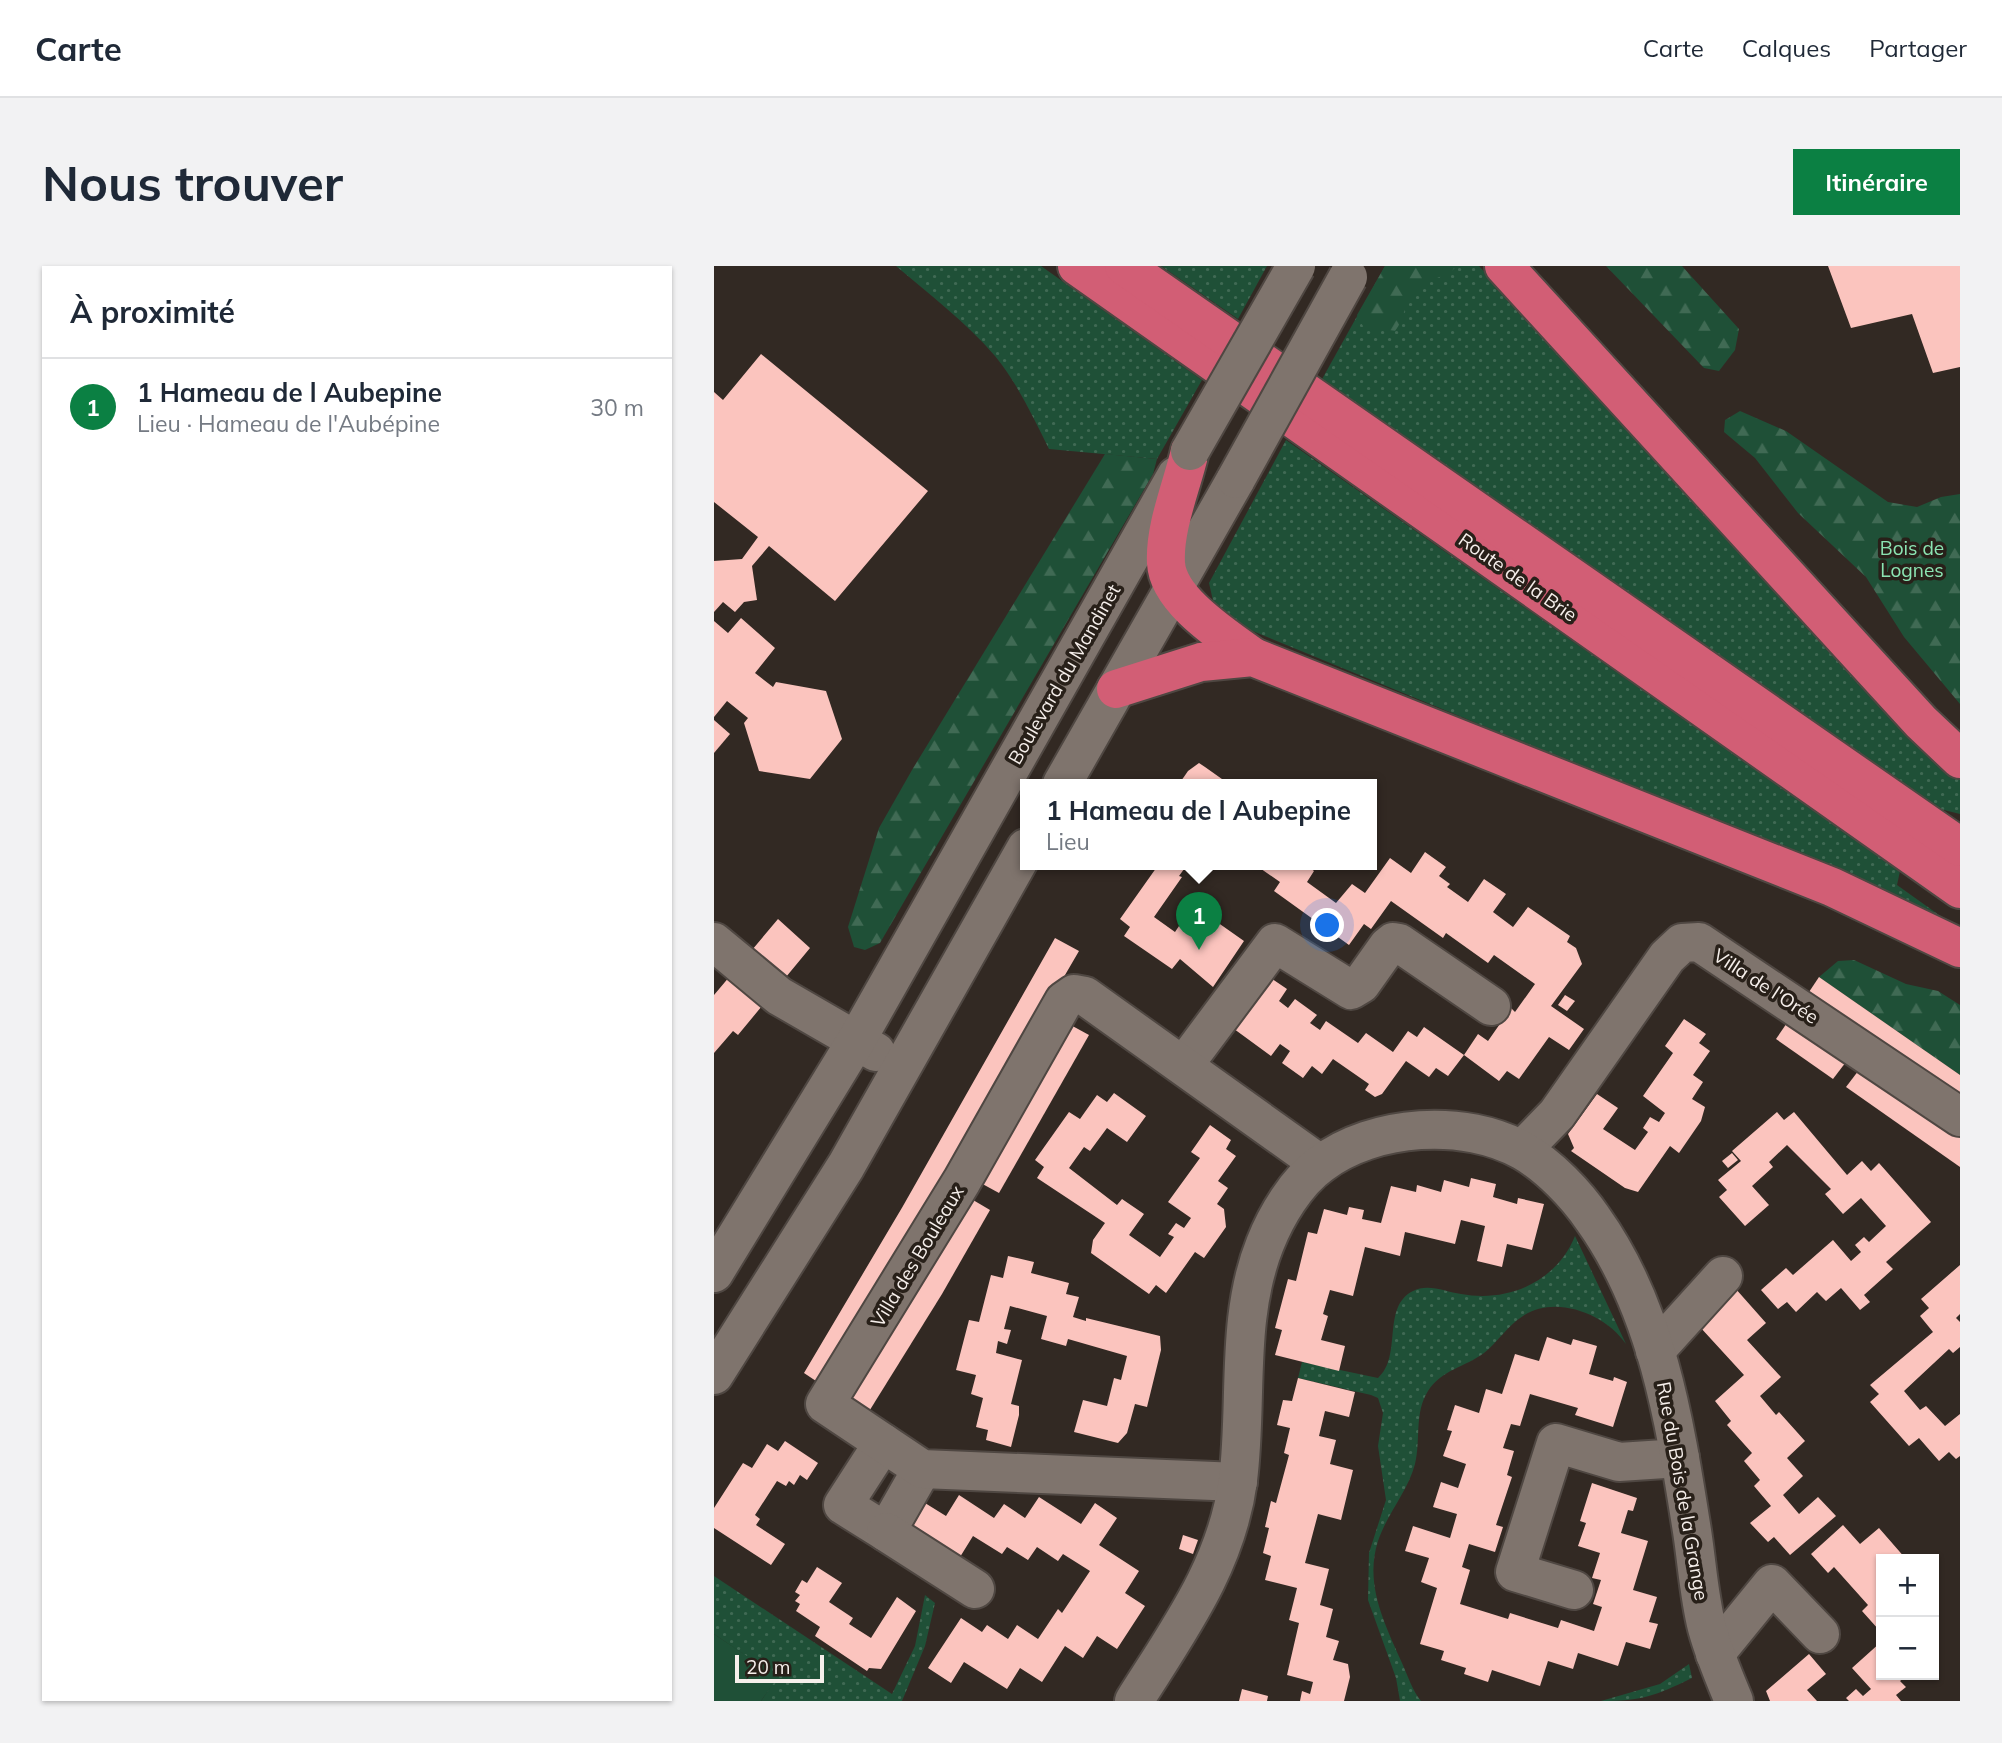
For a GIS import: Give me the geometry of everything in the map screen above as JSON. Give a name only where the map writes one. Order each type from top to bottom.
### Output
[{"type":"highway","name":"Route de la Brie","points":[[1077,266],[1960,888]]},
{"type":"highway","name":"Route de la Brie","points":[[1124,266],[1960,847]]},
{"type":"highway","points":[[1504,266],[1921,722],[1960,759]]},
{"type":"highway","points":[[1190,451],[1168,542],[1166,565],[1174,587],[1198,615],[1253,657],[1832,887],[1960,948]]},
{"type":"highway","points":[[1116,690],[1201,662],[1253,657]]},
{"type":"street","name":"Boulevard du Mandinet","points":[[714,1273],[856,1041],[1296,266]]},
{"type":"street","points":[[1065,779],[1351,272]]},
{"type":"street","points":[[714,1375],[846,1166],[1020,859]]},
{"type":"street","points":[[714,942],[779,996],[903,1067]]},
{"type":"street","points":[[1184,1065],[1275,943],[1351,990],[1361,984],[1388,946],[1393,942],[1399,943],[1491,1006]]},
{"type":"street","name":"Villa de l'Orée","points":[[1522,1150],[1558,1114],[1667,957],[1682,943],[1699,942],[1960,1117]]},
{"type":"street","name":"Villa des Bouleaux","points":[[922,1469],[825,1404],[955,1193],[1064,1001],[1074,994],[1085,996],[1320,1164]]},
{"type":"street","name":"Rue du Bois de la Grange","points":[[1134,1701],[1218,1561],[1238,1482],[1243,1357],[1264,1246],[1285,1206],[1320,1164],[1371,1140],[1428,1130],[1487,1138],[1522,1150],[1552,1172],[1593,1217],[1627,1279],[1655,1351],[1672,1410],[1706,1625],[1734,1701]]},
{"type":"street","points":[[1655,1351],[1723,1276]]},
{"type":"street","points":[[883,1443],[843,1505],[975,1589]]},
{"type":"street","points":[[1574,1590],[1515,1572],[1556,1443],[1619,1462],[1680,1458]]},
{"type":"street","points":[[886,1532],[922,1469],[1238,1482]]},
{"type":"street","points":[[1715,1654],[1772,1584],[1820,1634]]},
{"type":"green space","points":[[896,266],[1041,266],[1202,380],[1157,459],[1049,449],[1018,389],[995,356],[960,320]]},
{"type":"green space","points":[[1161,266],[1267,266],[1238,319]]},
{"type":"green space","points":[[1385,266],[1479,266],[1960,772],[1960,814],[1928,806],[1321,381]]},
{"type":"green space","points":[[1385,266],[1457,266],[1414,291],[1395,331],[1363,326],[1357,315]]},
{"type":"green space","points":[[1606,266],[1682,266],[1739,329],[1735,350],[1719,371],[1704,368]]},
{"type":"green space","name":"Bois de Lognes","points":[[1740,411],[1786,431],[1888,502],[1917,507],[1941,497],[1960,494],[1960,704],[1904,637],[1866,577],[1798,513],[1755,458],[1724,432],[1725,420]]},
{"type":"green space","points":[[1286,440],[1900,871],[1897,885],[1960,930],[1766,842],[1233,623],[1214,605],[1209,583]]},
{"type":"green space","points":[[1105,454],[1157,459],[1153,474],[880,943],[865,950],[854,947],[848,927],[879,828]]},
{"type":"green space","points":[[1854,960],[1906,984],[1938,991],[1960,1005],[1960,1075],[1819,977],[1838,961]]},
{"type":"green space","points":[[1575,1236],[1626,1344],[1606,1324],[1579,1310],[1550,1307],[1536,1310],[1517,1320],[1477,1358],[1446,1373],[1428,1391],[1419,1417],[1415,1464],[1408,1484],[1382,1531],[1374,1557],[1373,1573],[1378,1604],[1410,1683],[1421,1701],[1400,1701],[1396,1678],[1368,1600],[1369,1553],[1386,1500],[1378,1446],[1383,1413],[1378,1398],[1371,1395],[1298,1378],[1302,1362],[1378,1378],[1390,1357],[1394,1320],[1403,1298],[1413,1291],[1431,1288],[1479,1296],[1513,1291],[1544,1276],[1567,1252]]},
{"type":"green space","points":[[714,1576],[892,1694],[915,1646],[925,1595],[935,1603],[925,1646],[902,1701],[761,1701],[777,1677],[714,1634]]},
{"type":"green space","points":[[714,1634],[778,1677],[761,1701],[714,1701]]},
{"type":"green space","points":[[1689,1664],[1692,1678],[1668,1689],[1627,1700],[1601,1701],[1660,1684]]},
{"type":"building","points":[[1828,266],[1960,266],[1960,367],[1933,373],[1912,314],[1851,328]]},
{"type":"building","points":[[761,354],[928,491],[835,601],[769,546],[752,566],[757,600],[744,602],[735,612],[723,602],[714,612],[714,561],[742,559],[758,537],[714,502],[714,392],[723,400]]},
{"type":"building","points":[[741,618],[775,648],[755,673],[773,687],[776,682],[826,691],[842,739],[810,779],[759,771],[744,723],[748,718],[727,701],[714,717],[714,621],[728,633]]},
{"type":"building","points":[[714,720],[730,734],[714,753]]},
{"type":"building","points":[[1199,763],[1222,779],[1182,779]]},
{"type":"building","points":[[1425,852],[1446,867],[1439,876],[1450,884],[1447,887],[1468,902],[1484,879],[1506,894],[1493,912],[1513,927],[1528,907],[1570,936],[1567,942],[1576,948],[1582,964],[1551,1006],[1584,1029],[1569,1050],[1549,1037],[1519,1079],[1507,1071],[1499,1081],[1464,1055],[1478,1034],[1488,1041],[1511,1008],[1515,1012],[1535,984],[1494,955],[1488,963],[1446,933],[1443,938],[1391,901],[1371,929],[1364,924],[1349,945],[1274,891],[1280,882],[1263,870],[1313,870],[1307,882],[1336,903],[1352,884],[1365,893],[1390,858],[1411,873]]},
{"type":"building","points":[[1155,870],[1183,870],[1179,876],[1182,877],[1154,917],[1175,932],[1179,926],[1202,942],[1217,922],[1244,941],[1213,987],[1180,959],[1172,969],[1124,936],[1130,927],[1120,919]]},
{"type":"building","points":[[778,919],[810,948],[738,1035],[733,1031],[714,1053],[714,995]]},
{"type":"building","points":[[1055,938],[1079,951],[825,1387],[804,1373],[903,1206]]},
{"type":"building","points":[[1265,974],[1287,989],[1279,1001],[1288,1008],[1295,999],[1317,1015],[1310,1023],[1320,1030],[1326,1021],[1358,1043],[1366,1033],[1393,1052],[1408,1031],[1417,1037],[1424,1027],[1464,1055],[1448,1076],[1436,1068],[1429,1077],[1406,1061],[1382,1094],[1375,1097],[1365,1090],[1369,1084],[1333,1059],[1322,1074],[1312,1066],[1303,1078],[1282,1063],[1290,1051],[1280,1044],[1271,1056],[1230,1026]]},
{"type":"building","points":[[1819,977],[1960,1075],[1960,1105],[1805,998]]},
{"type":"building","points":[[1565,995],[1575,1001],[1567,1011],[1558,1005]]},
{"type":"building","points":[[1791,1017],[1849,1058],[1833,1079],[1776,1039]]},
{"type":"building","points":[[1684,1019],[1706,1034],[1699,1043],[1710,1051],[1693,1075],[1703,1082],[1692,1099],[1705,1107],[1701,1121],[1679,1153],[1670,1146],[1638,1192],[1625,1188],[1571,1151],[1574,1148],[1568,1134],[1597,1094],[1618,1108],[1603,1129],[1635,1150],[1648,1132],[1643,1128],[1650,1117],[1659,1122],[1665,1113],[1643,1096],[1673,1053],[1665,1046]]},
{"type":"building","points":[[1067,1023],[1089,1035],[999,1193],[977,1181]]},
{"type":"building","points":[[1862,1066],[1960,1136],[1960,1167],[1846,1087]]},
{"type":"building","points":[[1114,1093],[1146,1116],[1127,1142],[1107,1128],[1090,1151],[1084,1147],[1069,1168],[1117,1205],[1122,1199],[1144,1214],[1129,1235],[1160,1257],[1174,1237],[1168,1234],[1176,1223],[1184,1228],[1191,1218],[1168,1202],[1200,1158],[1191,1152],[1210,1125],[1231,1140],[1226,1149],[1236,1156],[1218,1181],[1228,1188],[1217,1204],[1224,1209],[1226,1227],[1204,1258],[1195,1252],[1166,1293],[1156,1285],[1149,1294],[1091,1253],[1093,1240],[1105,1223],[1037,1178],[1044,1167],[1035,1160],[1069,1112],[1080,1119],[1097,1095],[1107,1102]]},
{"type":"building","points":[[1777,1112],[1784,1120],[1794,1112],[1847,1175],[1862,1161],[1871,1171],[1879,1163],[1931,1222],[1886,1262],[1893,1269],[1864,1295],[1870,1302],[1860,1310],[1841,1288],[1826,1301],[1817,1292],[1796,1312],[1787,1302],[1778,1309],[1761,1290],[1786,1268],[1793,1275],[1833,1240],[1851,1261],[1861,1252],[1855,1245],[1864,1237],[1869,1242],[1886,1226],[1861,1198],[1843,1214],[1825,1194],[1831,1189],[1787,1145],[1769,1162],[1773,1167],[1752,1186],[1769,1205],[1745,1226],[1719,1197],[1727,1190],[1718,1180],[1741,1161],[1732,1151]]},
{"type":"building","points":[[1732,1153],[1738,1160],[1728,1168],[1722,1161]]},
{"type":"building","points":[[1471,1178],[1496,1184],[1493,1197],[1517,1204],[1518,1198],[1544,1204],[1532,1250],[1507,1244],[1502,1267],[1477,1261],[1485,1226],[1461,1220],[1455,1244],[1405,1232],[1400,1256],[1365,1247],[1353,1296],[1330,1290],[1323,1314],[1328,1316],[1321,1340],[1345,1346],[1339,1371],[1275,1355],[1282,1330],[1275,1328],[1288,1279],[1296,1281],[1308,1232],[1317,1234],[1324,1209],[1347,1215],[1349,1207],[1364,1210],[1362,1219],[1381,1223],[1391,1186],[1416,1192],[1417,1185],[1441,1192],[1444,1180],[1469,1187]]},
{"type":"building","points":[[968,1197],[990,1210],[942,1294],[868,1413],[847,1399]]},
{"type":"building","points":[[1008,1256],[1034,1262],[1031,1273],[1069,1283],[1066,1294],[1079,1297],[1073,1317],[1160,1336],[1161,1350],[1147,1407],[1135,1404],[1127,1433],[1118,1443],[1074,1432],[1083,1400],[1107,1406],[1114,1378],[1121,1380],[1127,1356],[1068,1339],[1066,1346],[1041,1339],[1047,1316],[1010,1306],[1004,1329],[1011,1330],[1007,1344],[998,1341],[996,1353],[1022,1360],[1011,1404],[1019,1406],[1019,1415],[1011,1447],[986,1440],[988,1430],[976,1427],[983,1398],[971,1394],[976,1375],[956,1370],[969,1320],[979,1322],[991,1275],[1003,1278]]},
{"type":"building","points":[[1960,1265],[1960,1314],[1956,1318],[1960,1322],[1960,1347],[1953,1353],[1949,1349],[1904,1391],[1920,1410],[1926,1406],[1945,1426],[1960,1414],[1960,1456],[1956,1459],[1949,1452],[1939,1461],[1919,1438],[1909,1446],[1870,1402],[1879,1394],[1870,1385],[1933,1332],[1920,1316],[1929,1308],[1921,1299]]},
{"type":"building","points":[[1735,1288],[1766,1323],[1747,1340],[1781,1377],[1760,1396],[1776,1415],[1779,1412],[1805,1441],[1787,1458],[1803,1476],[1783,1495],[1799,1514],[1818,1497],[1836,1516],[1790,1555],[1774,1537],[1768,1542],[1750,1523],[1771,1506],[1754,1486],[1760,1480],[1744,1461],[1752,1453],[1727,1425],[1731,1421],[1715,1401],[1744,1375],[1700,1327],[1719,1309],[1716,1305]]},
{"type":"building","points":[[1547,1337],[1571,1345],[1573,1339],[1597,1346],[1589,1374],[1613,1381],[1614,1377],[1627,1382],[1613,1427],[1575,1415],[1578,1408],[1530,1394],[1520,1426],[1511,1424],[1503,1448],[1514,1451],[1507,1475],[1512,1477],[1496,1525],[1503,1527],[1495,1552],[1469,1544],[1462,1567],[1470,1570],[1460,1604],[1508,1619],[1510,1613],[1558,1628],[1561,1620],[1594,1631],[1602,1607],[1593,1604],[1601,1580],[1592,1578],[1600,1553],[1578,1546],[1586,1523],[1580,1521],[1592,1483],[1637,1498],[1633,1511],[1628,1510],[1621,1533],[1648,1541],[1633,1590],[1657,1597],[1649,1622],[1658,1624],[1650,1649],[1626,1642],[1618,1666],[1578,1653],[1573,1669],[1548,1661],[1540,1686],[1492,1670],[1488,1682],[1464,1674],[1466,1668],[1441,1660],[1444,1651],[1420,1644],[1437,1588],[1421,1582],[1429,1558],[1405,1551],[1413,1526],[1450,1538],[1457,1514],[1433,1507],[1441,1482],[1458,1488],[1466,1464],[1443,1456],[1452,1431],[1447,1430],[1455,1405],[1479,1413],[1486,1389],[1502,1394],[1515,1354],[1539,1361]]},
{"type":"building","points":[[1298,1378],[1355,1392],[1349,1417],[1325,1411],[1319,1436],[1336,1440],[1330,1464],[1353,1470],[1341,1520],[1318,1514],[1305,1563],[1329,1569],[1320,1605],[1333,1609],[1326,1637],[1339,1641],[1333,1660],[1348,1664],[1350,1677],[1344,1701],[1300,1701],[1302,1691],[1310,1694],[1313,1682],[1287,1675],[1299,1623],[1289,1620],[1297,1588],[1265,1580],[1271,1556],[1263,1553],[1269,1528],[1265,1527],[1271,1501],[1276,1503],[1289,1455],[1284,1453],[1290,1428],[1277,1425],[1283,1400],[1292,1401]]},
{"type":"building","points":[[785,1441],[818,1463],[807,1480],[800,1475],[794,1485],[789,1481],[786,1486],[777,1481],[755,1515],[760,1519],[756,1525],[785,1544],[771,1565],[714,1528],[714,1508],[743,1463],[752,1468],[767,1444],[778,1451]]},
{"type":"building","points":[[959,1495],[994,1518],[1004,1504],[1025,1518],[1039,1497],[1081,1524],[1095,1503],[1117,1518],[1099,1545],[1139,1571],[1125,1593],[1145,1606],[1117,1649],[1097,1636],[1083,1658],[1065,1646],[1042,1682],[1020,1668],[1007,1689],[964,1662],[951,1683],[928,1668],[961,1618],[982,1632],[987,1625],[1008,1639],[1017,1625],[1038,1639],[1058,1609],[1062,1613],[1090,1571],[1063,1554],[1058,1561],[1037,1547],[1028,1560],[1007,1547],[1002,1554],[973,1536],[960,1557],[910,1525],[925,1503],[946,1516]]},
{"type":"building","points":[[1843,1525],[1860,1544],[1879,1528],[1902,1554],[1876,1554],[1876,1627],[1862,1611],[1868,1605],[1834,1567],[1828,1573],[1811,1554]]},
{"type":"building","points":[[1183,1535],[1198,1540],[1193,1554],[1179,1549]]},
{"type":"building","points":[[817,1567],[842,1583],[829,1602],[853,1618],[849,1624],[871,1638],[897,1597],[916,1611],[881,1669],[869,1668],[867,1671],[815,1636],[820,1627],[796,1611],[800,1604],[795,1601],[800,1595],[795,1592],[802,1580],[807,1583]]},
{"type":"building","points":[[1876,1646],[1876,1680],[1901,1680],[1906,1687],[1896,1695],[1901,1701],[1849,1701],[1846,1698],[1856,1689],[1863,1696],[1871,1689],[1852,1668]]},
{"type":"building","points":[[1809,1654],[1826,1674],[1807,1690],[1817,1701],[1770,1701],[1766,1691]]},
{"type":"building","points":[[1242,1689],[1268,1696],[1267,1701],[1239,1701]]},
{"type":"place","name":"1 Hameau de l Aubepine","points":[[1199,950]]}]
